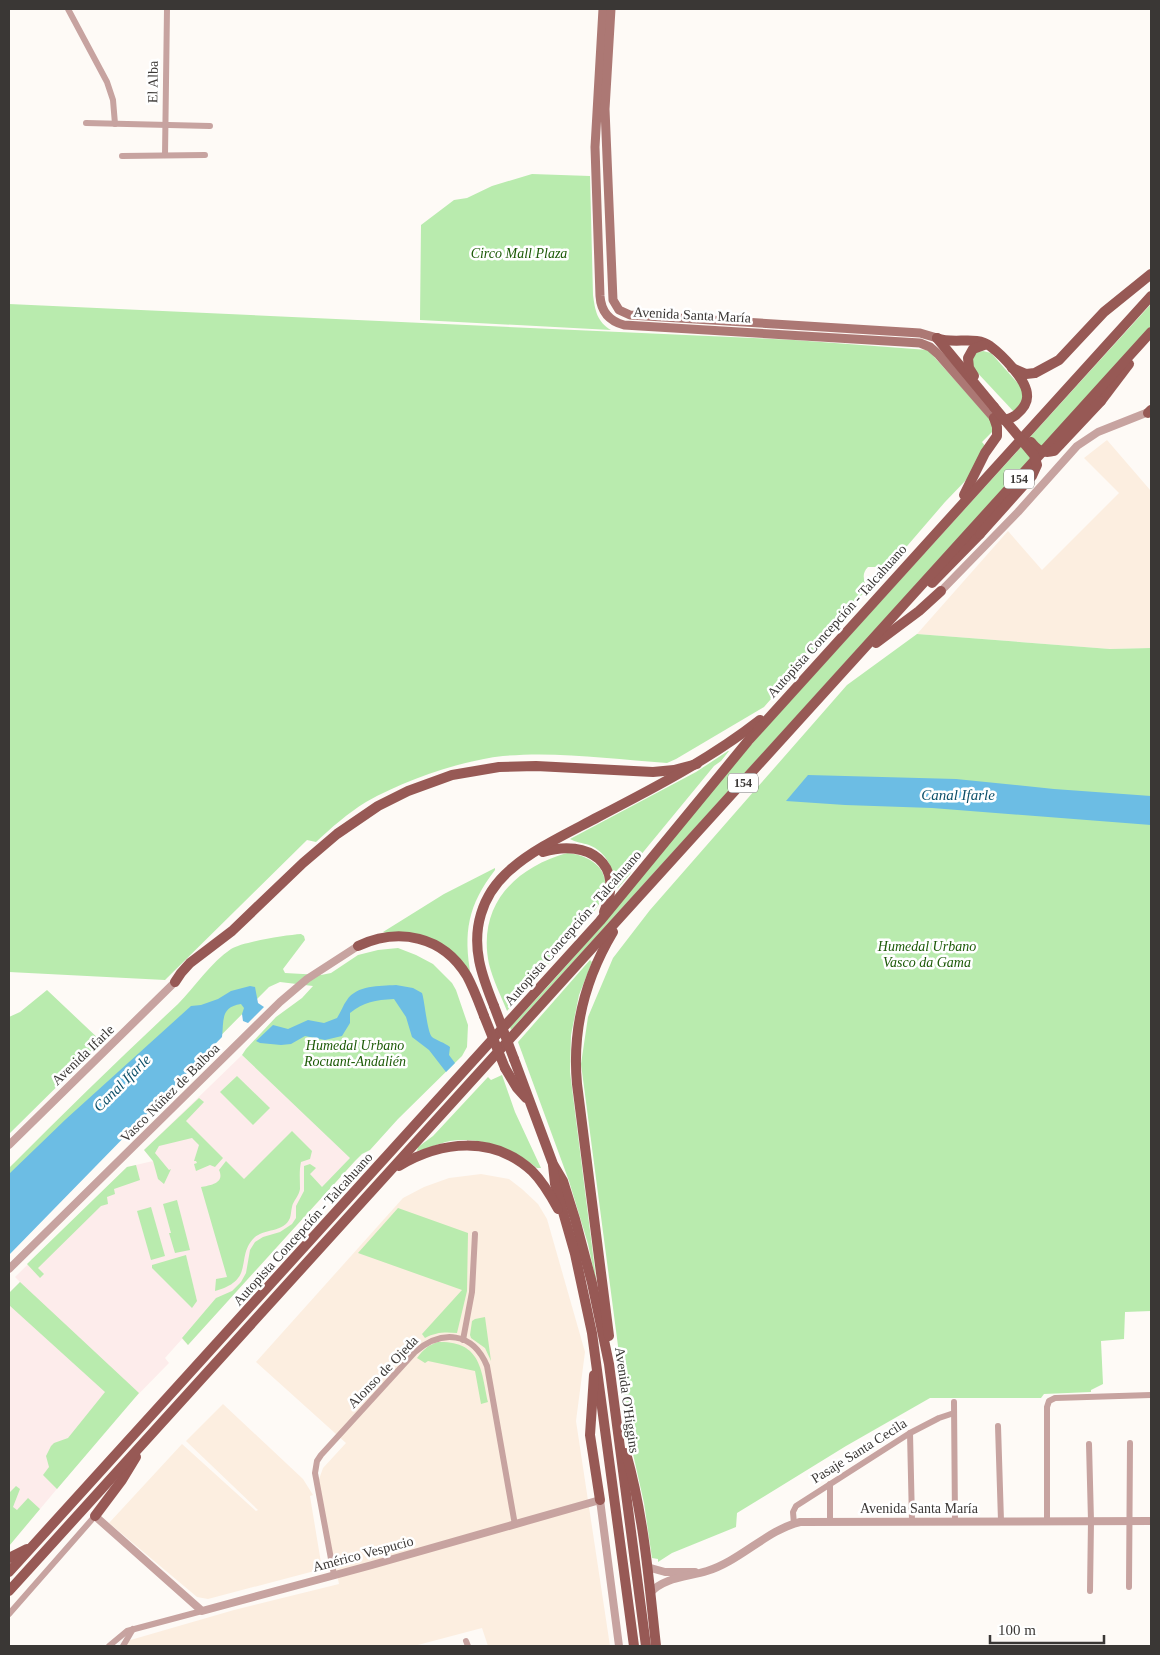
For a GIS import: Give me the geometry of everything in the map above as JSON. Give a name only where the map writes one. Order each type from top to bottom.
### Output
[{"type":"main road","name":"Avenida Santa María","points":[[602,9],[595,129],[595,178],[600,296],[602,307],[608,316],[615,322],[624,325],[920,343],[930,347],[938,354],[994,418]]},
{"type":"main road","name":"Avenida Santa María","points":[[611,9],[606,94],[606,146],[614,300],[618,310],[633,316],[920,333],[937,338]]},
{"type":"main road","points":[[1012,368],[1026,374],[1035,374],[1059,360],[1107,308],[1151,274]]},
{"type":"main road","name":"Autopista Concepción - Talcahuano","points":[[9,1572],[600,922],[695,804],[781,704],[1151,296]]},
{"type":"main road","name":"Autopista Concepción - Talcahuano","points":[[9,1591],[1151,332]]},
{"type":"main road","points":[[937,338],[981,342],[990,346],[1012,368],[1026,388],[1028,396],[1026,404],[1011,418],[1004,420],[994,418]]},
{"type":"main road","points":[[937,338],[1035,447],[1040,451],[1048,452],[1057,449],[1101,401],[1127,368],[1142,342]]},
{"type":"main road","points":[[895,615],[945,571],[1032,476],[1037,465],[1034,455],[971,372],[967,361],[970,352],[982,345],[990,346]]},
{"type":"main road","points":[[947,520],[967,492],[985,453],[995,439],[998,427],[994,418]]},
{"type":"main road","points":[[859,656],[914,615],[941,591]]},
{"type":"main road","points":[[526,859],[572,831],[697,764],[781,704]]},
{"type":"main road","points":[[175,982],[180,973],[190,963],[232,931],[303,863],[337,834],[378,806],[408,791],[452,775],[499,766],[653,772],[674,770],[697,764]]},
{"type":"main road","points":[[526,859],[547,851],[564,848],[583,849],[594,855],[605,868],[610,884],[608,902],[600,922]]},
{"type":"main road","name":"Avenida O'Higgins","points":[[526,859],[511,869],[498,882],[488,898],[479,921],[477,938],[479,962],[529,1102],[553,1164],[563,1182],[592,1283],[609,1364],[646,1646]]},
{"type":"main road","points":[[609,1364],[609,1332],[577,1084],[575,1053],[579,1019],[587,988],[604,948],[627,910]]},
{"type":"main road","points":[[358,946],[390,936],[415,938],[436,945],[452,957],[471,984],[505,1068],[516,1088],[529,1102]]},
{"type":"main road","points":[[388,1174],[409,1160],[439,1148],[470,1145],[491,1148],[509,1155],[532,1171],[543,1184],[567,1226]]},
{"type":"main road","name":"Avenida O'Higgins","points":[[553,1164],[555,1184],[582,1284],[595,1354],[634,1646]]},
{"type":"main road","points":[[595,1354],[590,1428],[600,1500]]},
{"type":"main road","points":[[618,1431],[633,1481],[647,1567],[656,1646]]},
{"type":"main road","points":[[95,1516],[122,1480],[148,1438]]},
{"type":"main road","points":[[9,1558],[32,1547]]},
{"type":"street","points":[[68,9],[107,82],[113,100],[115,124]]},
{"type":"street","name":"El Alba","points":[[165,155],[167,9]]},
{"type":"street","points":[[86,123],[210,126]]},
{"type":"street","points":[[122,156],[205,155]]},
{"type":"street","points":[[941,591],[1018,512],[1078,446],[1098,432],[1150,412]]},
{"type":"street","name":"Vasco Núñez de Balboa","points":[[9,1269],[267,1014],[307,979],[358,946]]},
{"type":"street","name":"Avenida Ifarle","points":[[9,1145],[175,982]]},
{"type":"street","points":[[475,1234],[472,1292],[463,1340],[477,1350],[487,1366],[515,1525]]},
{"type":"street","name":"Alonso de Ojeda","points":[[334,1575],[315,1473],[319,1458],[421,1347],[441,1338],[452,1337],[463,1340]]},
{"type":"street","points":[[1047,1521],[1047,1407],[1049,1401],[1055,1398],[1151,1395]]},
{"type":"street","points":[[954,1402],[955,1521]]},
{"type":"street","name":"Pasaje Santa Cecila","points":[[794,1524],[793,1512],[795,1507],[910,1433],[939,1418],[954,1413]]},
{"type":"street","points":[[998,1426],[1001,1521]]},
{"type":"street","points":[[910,1433],[912,1521]]},
{"type":"street","points":[[1129,1587],[1130,1443]]},
{"type":"street","points":[[1089,1444],[1090,1591]]},
{"type":"street","points":[[830,1484],[830,1521]]},
{"type":"street","points":[[600,1500],[618,1646]]},
{"type":"street","name":"Américo Vespucio","points":[[109,1646],[123,1634],[133,1629],[600,1500]]},
{"type":"street","points":[[9,1614],[95,1516],[202,1611]]},
{"type":"street","name":"Avenida Santa María","points":[[650,1594],[660,1584],[713,1568],[794,1524],[830,1521],[1151,1521]]},
{"type":"street","points":[[647,1567],[665,1572],[699,1572]]},
{"type":"street","points":[[123,1646],[133,1629]]},
{"type":"shaded area","points":[[1107,440],[1151,491],[1151,648],[1110,649],[917,634],[1008,531],[1042,570],[1119,493],[1084,458]]},
{"type":"shaded area","points":[[242,1055],[355,1161],[188,1345],[182,1339],[165,1358],[169,1363],[124,1409],[9,1546],[9,1293],[20,1282],[15,1277],[127,1167],[153,1161],[144,1150]]},
{"type":"shaded area","points":[[481,1174],[509,1179],[538,1204],[547,1219],[585,1352],[576,1421],[610,1646],[488,1646],[482,1628],[414,1646],[124,1646],[127,1641],[234,1610],[339,1584],[318,1482],[323,1468],[346,1443],[256,1362],[403,1198],[424,1187],[449,1178]]},
{"type":"shaded area","points":[[223,1404],[303,1479],[313,1495],[310,1496],[322,1569],[208,1599],[197,1597],[109,1523],[182,1444],[256,1511],[258,1510],[186,1441]]},
{"type":"green space","name":"Circo Mall Plaza","points":[[532,174],[590,176],[593,295],[596,311],[600,319],[611,330],[420,320],[421,225],[454,200],[467,198],[492,186]]},
{"type":"green space","points":[[9,304],[794,340],[928,350],[997,427],[982,442],[986,447],[969,477],[889,567],[868,567],[864,575],[867,589],[764,707],[676,759],[667,763],[543,754],[503,756],[451,767],[415,779],[381,794],[353,811],[316,842],[307,840],[165,980],[9,972]]},
{"type":"green space","points":[[1151,304],[1151,326],[511,1030],[510,1027],[608,918],[764,730]]},
{"type":"green space","points":[[983,351],[991,353],[1023,389],[1025,398],[1015,413],[973,368],[972,357],[975,353]]},
{"type":"green space","name":"Humedal Urbano Vasco da Gama","points":[[917,634],[1110,649],[1151,648],[1151,1311],[1125,1312],[1124,1339],[1101,1341],[1103,1384],[1091,1390],[1091,1392],[1044,1394],[1041,1398],[930,1398],[846,1446],[737,1513],[736,1527],[672,1553],[658,1562],[658,1559],[652,1558],[644,1503],[631,1445],[581,1064],[588,1017],[613,958],[650,910],[847,685]]},
{"type":"green space","points":[[728,751],[635,862],[630,874],[618,888],[605,857],[595,848],[570,839],[696,772]]},
{"type":"green space","points":[[567,853],[582,856],[595,863],[604,875],[604,894],[591,916],[507,1011],[489,964],[487,943],[489,924],[494,907],[516,879],[548,860]]},
{"type":"green space","points":[[495,868],[473,907],[470,920],[468,946],[471,976],[452,952],[383,932],[444,894]]},
{"type":"green space","name":"Humedal Urbano Rocuant-Andalién","points":[[301,934],[305,940],[283,969],[285,973],[321,975],[331,973],[358,955],[398,948],[433,964],[452,983],[468,1025],[467,1047],[462,1056],[398,1119],[370,1150],[362,1154],[355,1161],[188,1345],[182,1338],[216,1298],[232,1291],[241,1282],[246,1273],[250,1250],[255,1242],[263,1237],[280,1232],[292,1224],[296,1218],[296,1206],[304,1191],[304,1166],[310,1164],[316,1168],[310,1174],[322,1187],[350,1158],[242,1055],[276,1017],[302,998],[313,986],[280,982],[269,987],[9,1249],[9,1168],[178,1004],[224,954],[244,944],[275,937]]},
{"type":"green space","points":[[590,960],[592,962],[579,995],[571,1035],[570,1072],[597,1286],[588,1244],[569,1181],[518,1042]]},
{"type":"green space","points":[[47,990],[102,1042],[9,1134],[9,1017],[20,1012]]},
{"type":"green space","points":[[502,1075],[515,1112],[541,1168],[537,1168],[508,1150],[473,1140],[450,1141],[417,1151],[418,1147],[433,1136],[488,1077],[491,1080]]},
{"type":"green space","points":[[237,1076],[270,1108],[253,1125],[220,1092]]},
{"type":"green space","points":[[199,1098],[204,1102],[186,1121],[223,1158],[215,1167],[210,1165],[196,1171],[194,1164],[197,1163],[194,1161],[199,1145],[192,1138],[159,1146],[155,1153],[169,1170],[171,1169],[164,1184],[158,1179],[153,1161],[144,1150]]},
{"type":"green space","points":[[292,1131],[312,1151],[310,1159],[301,1162],[300,1189],[290,1218],[283,1226],[254,1238],[249,1245],[243,1268],[236,1281],[215,1291],[216,1279],[227,1277],[201,1187],[219,1181],[219,1170],[226,1161],[244,1179]]},
{"type":"green space","points":[[136,1165],[140,1180],[114,1189],[115,1194],[107,1197],[108,1204],[101,1206],[38,1268],[44,1274],[40,1278],[27,1264],[127,1167]]},
{"type":"green space","points":[[177,1200],[190,1250],[175,1253],[163,1204]]},
{"type":"green space","points":[[151,1207],[165,1256],[151,1260],[137,1211]]},
{"type":"green space","points":[[398,1208],[468,1233],[467,1291],[457,1333],[441,1333],[425,1338],[422,1334],[462,1290],[358,1253]]},
{"type":"green space","points":[[186,1255],[197,1301],[192,1308],[152,1268],[152,1265]]},
{"type":"green space","points":[[20,1282],[139,1393],[57,1489],[43,1475],[49,1467],[46,1456],[54,1443],[68,1438],[105,1392],[9,1305],[9,1293]]},
{"type":"green space","points":[[485,1317],[491,1361],[485,1348],[471,1338],[470,1335],[472,1321]]},
{"type":"green space","points":[[438,1342],[463,1346],[477,1359],[488,1402],[481,1404],[475,1371],[428,1361],[425,1363],[417,1358],[426,1348]]},
{"type":"green space","points":[[16,1486],[20,1489],[13,1507],[17,1510],[28,1498],[40,1509],[9,1546],[9,1493]]},
{"type":"water","name":"Canal Ifarle","points":[[808,775],[956,779],[1151,796],[1151,825],[932,808],[786,801]]},
{"type":"water","points":[[396,985],[413,988],[422,993],[430,1034],[450,1047],[449,1055],[455,1063],[446,1072],[429,1050],[412,1037],[406,1017],[394,999],[370,1002],[355,1009],[350,1013],[350,1023],[342,1036],[325,1040],[305,1036],[291,1044],[281,1045],[256,1041],[273,1025],[288,1029],[308,1020],[324,1023],[337,1018],[346,1002],[356,991],[376,986]]},
{"type":"water","points":[[250,986],[255,987],[258,1003],[264,1007],[248,1023],[243,1021],[242,1014],[244,1008],[241,1004],[229,1008],[223,1020],[222,1037],[9,1255],[9,1174],[66,1119],[191,1006],[201,1005],[218,999],[231,991]]}]
